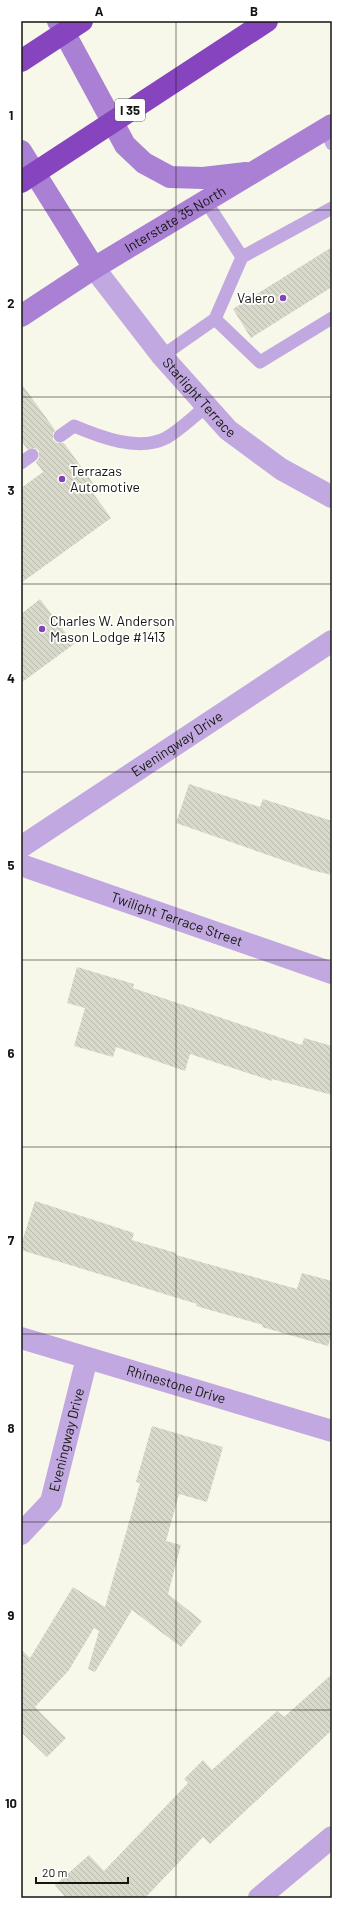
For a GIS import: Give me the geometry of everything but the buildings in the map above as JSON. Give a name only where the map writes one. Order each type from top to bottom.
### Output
[{"type":"highway","points":[[21,60],[82,21]]},
{"type":"highway","name":"I 35","points":[[21,182],[267,21]]},
{"type":"main road","points":[[58,21],[125,146],[144,163],[170,177],[204,178],[253,172]]},
{"type":"main road","name":"Interstate 35 North","points":[[21,316],[94,268],[253,172],[330,133]]},
{"type":"main road","points":[[21,151],[94,268]]},
{"type":"street","name":"Starlight Terrace","points":[[94,268],[162,356],[228,430],[281,469],[332,497]]},
{"type":"street","name":"Eveningway Drive","points":[[21,847],[332,641]]},
{"type":"street","name":"Twilight Terrace Street","points":[[21,865],[332,973]]},
{"type":"street","name":"Rhinestone Drive","points":[[21,1338],[332,1431]]},
{"type":"street","name":"Eveningway Drive","points":[[21,1534],[51,1502],[87,1358]]},
{"type":"street","points":[[259,1898],[332,1837]]},
{"type":"lane","points":[[206,200],[242,257]]},
{"type":"lane","points":[[162,356],[215,319],[242,257],[332,208]]},
{"type":"lane","points":[[215,319],[260,362],[332,318]]},
{"type":"lane","points":[[60,436],[74,426],[104,438],[139,444],[165,438],[207,406]]},
{"type":"place","name":"Valero","points":[[283,298]]},
{"type":"place","name":"Terrazas Automotive","points":[[62,479]]},
{"type":"place","name":"Charles W. Anderson Mason Lodge #1413","points":[[42,629]]}]
